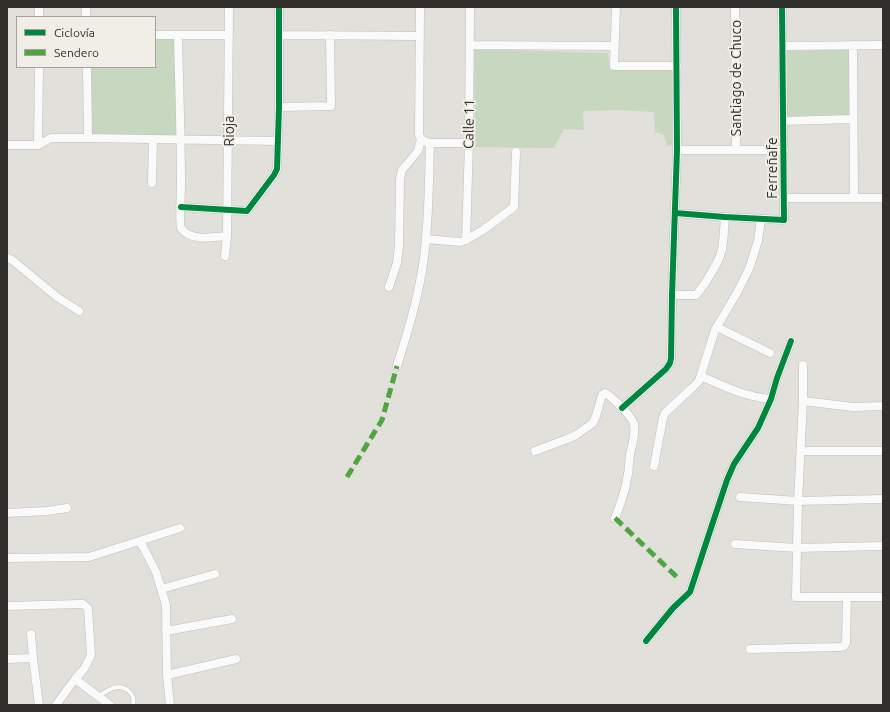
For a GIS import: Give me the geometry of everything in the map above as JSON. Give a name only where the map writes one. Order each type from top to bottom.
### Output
[{"type":"street","name":"Rioja","points":[[225,256],[228,209],[229,7]]},
{"type":"street","points":[[181,207],[247,211],[277,169],[279,107],[279,7]]},
{"type":"street","points":[[389,287],[397,263],[399,246],[400,179],[402,170],[418,151],[421,139],[419,135],[420,7]]},
{"type":"street","name":"Calle 11","points":[[466,240],[469,144],[470,7]]},
{"type":"street","points":[[616,7],[614,66],[676,66]]},
{"type":"street","points":[[622,408],[666,369],[671,358],[677,150],[676,7]]},
{"type":"street","name":"Santiago de Chuco","points":[[735,7],[736,150]]},
{"type":"street","name":"Ferreñafe","points":[[675,213],[784,220],[782,7]]},
{"type":"street","points":[[156,35],[229,35]]},
{"type":"street","points":[[178,35],[181,207],[179,223],[181,228],[191,236],[198,238],[227,236]]},
{"type":"street","points":[[279,35],[420,36]]},
{"type":"street","points":[[279,107],[331,106],[330,35]]},
{"type":"street","points":[[470,45],[614,46]]},
{"type":"street","points":[[853,45],[854,198]]},
{"type":"street","points":[[782,46],[883,45]]},
{"type":"street","points":[[38,145],[39,68]]},
{"type":"street","points":[[87,68],[88,138]]},
{"type":"street","points":[[784,121],[853,118]]},
{"type":"street","points":[[7,145],[38,145],[52,138],[278,141]]},
{"type":"street","points":[[152,183],[154,139]]},
{"type":"street","points":[[421,139],[430,143],[469,144]]},
{"type":"street","points":[[397,366],[420,282],[426,239],[430,143]]},
{"type":"street","points":[[677,150],[784,150]]},
{"type":"street","points":[[426,239],[460,242],[466,240],[483,230],[514,207],[516,152]]},
{"type":"street","points":[[784,198],[883,198]]},
{"type":"street","points":[[672,295],[696,295],[706,282],[722,250],[725,217]]},
{"type":"street","points":[[654,466],[665,413],[694,388],[699,381],[717,327],[738,292],[749,269],[758,241],[761,219]]},
{"type":"street","points":[[7,258],[12,260],[58,297],[79,311]]},
{"type":"street","points":[[717,327],[770,353]]},
{"type":"street","points":[[646,641],[673,608],[690,592],[727,480],[734,464],[758,428],[771,399],[791,341]]},
{"type":"street","points":[[803,365],[796,598],[883,597]]},
{"type":"street","points":[[701,376],[758,398],[771,399]]},
{"type":"street","points":[[535,451],[576,435],[593,423],[602,396],[605,394],[609,396],[622,408],[634,423],[634,437],[627,479],[622,501],[615,518]]},
{"type":"street","points":[[803,401],[853,407],[883,406]]},
{"type":"street","points":[[801,451],[883,451]]},
{"type":"street","points":[[740,497],[798,501],[883,499]]},
{"type":"street","points":[[7,513],[47,511],[66,508]]},
{"type":"street","points":[[7,558],[89,557],[180,528]]},
{"type":"street","points":[[140,541],[156,572],[166,605],[167,675],[170,705]]},
{"type":"street","points":[[735,544],[797,548],[883,546]]},
{"type":"street","points":[[161,589],[215,574]]},
{"type":"street","points":[[750,649],[844,646],[846,643],[847,597]]},
{"type":"street","points":[[7,606],[83,604],[88,608],[91,655],[84,670],[56,705]]},
{"type":"street","points":[[166,631],[232,619]]},
{"type":"street","points":[[31,634],[39,705]]},
{"type":"street","points":[[7,659],[33,658]]},
{"type":"street","points":[[167,675],[236,659]]},
{"type":"street","points":[[75,680],[110,705]]},
{"type":"lane","points":[[98,696],[112,688],[124,688],[130,692],[133,697],[133,705]]},
{"type":"green space","points":[[156,38],[175,39],[178,137],[91,134],[90,68],[156,68]]},
{"type":"green space","points":[[474,49],[608,53],[610,70],[672,70],[672,145],[667,146],[664,135],[655,132],[654,112],[619,110],[583,111],[584,130],[564,129],[554,148],[475,147]]},
{"type":"green space","points":[[850,49],[851,118],[787,120],[786,51]]},
{"type":"marked path","points":[[347,477],[382,420],[397,366]]},
{"type":"marked path","points":[[615,518],[680,580]]},
{"type":"cycle path","points":[[181,207],[247,211],[277,169],[279,107],[279,7]]},
{"type":"cycle path","points":[[622,408],[666,369],[671,358],[677,150],[676,7]]},
{"type":"cycle path","points":[[675,213],[784,220],[782,7]]},
{"type":"cycle path","points":[[646,641],[673,608],[690,592],[727,480],[734,464],[758,428],[771,399],[791,341]]}]
